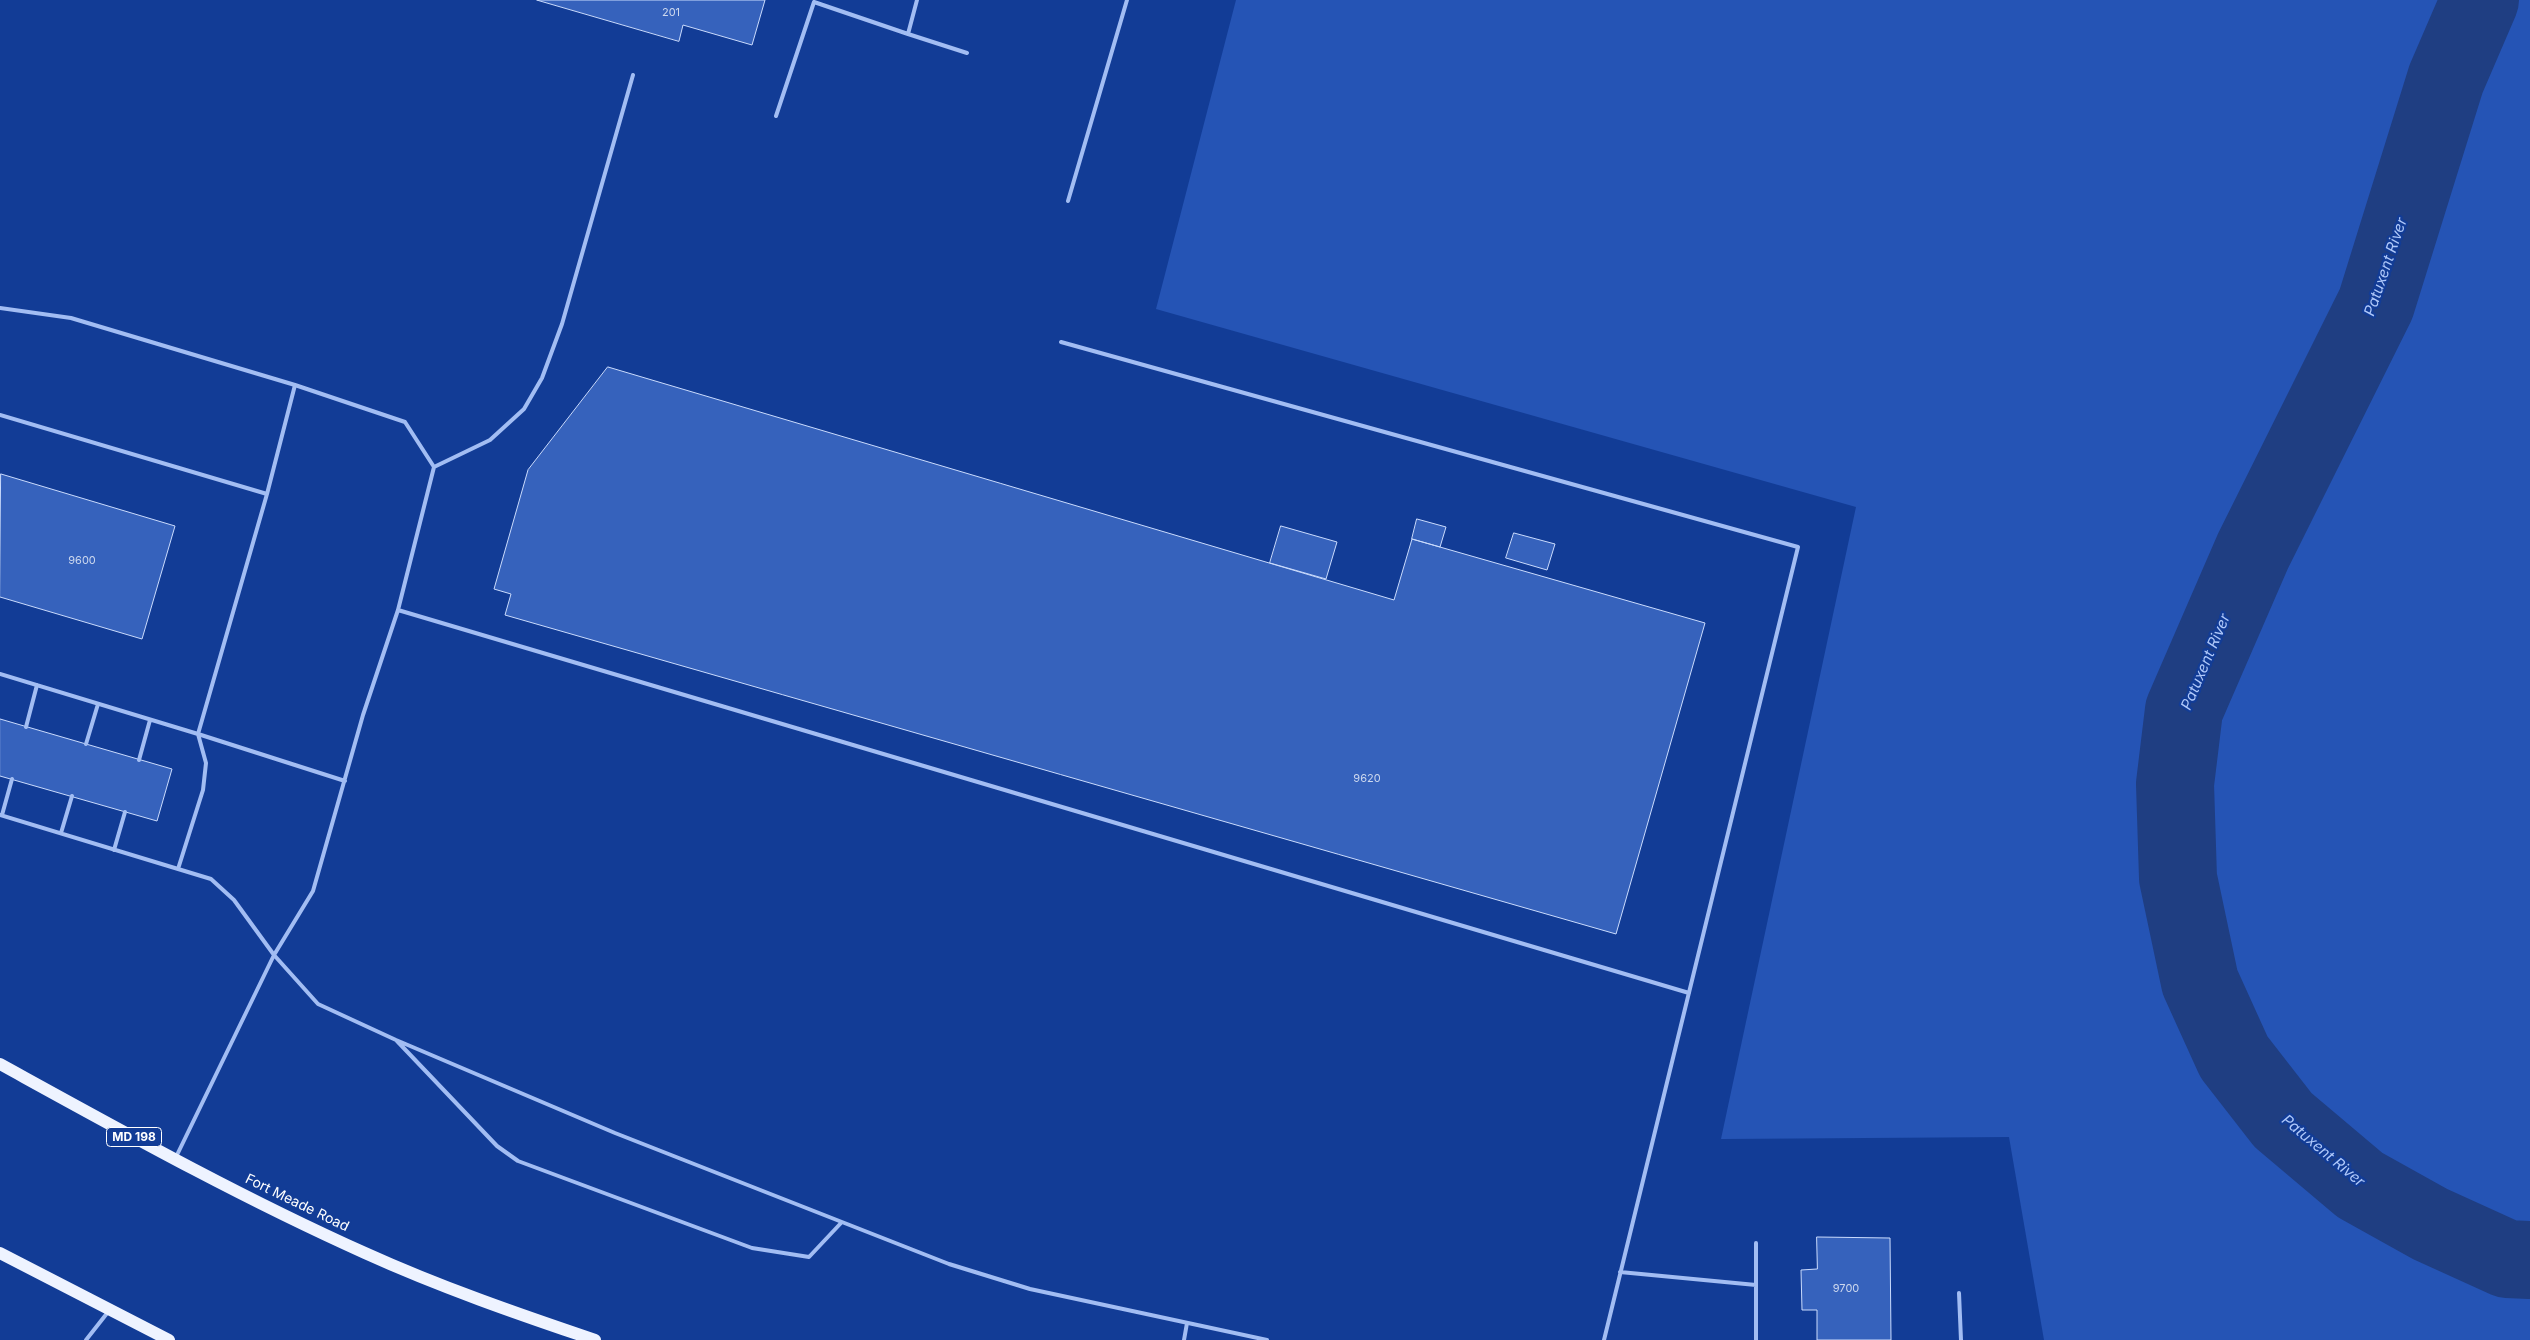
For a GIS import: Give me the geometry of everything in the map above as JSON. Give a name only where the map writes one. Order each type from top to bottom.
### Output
[{"type":"main road","name":"Fort Meade Road","points":[[0,1064],[175,1160],[366,1254],[503,1309],[595,1340]]},
{"type":"main road","points":[[0,1253],[169,1340]]},
{"type":"lane","points":[[908,34],[917,0]]},
{"type":"lane","points":[[1068,201],[1127,0]]},
{"type":"lane","points":[[776,116],[814,2],[967,53]]},
{"type":"lane","points":[[434,467],[490,440],[524,409],[542,378],[562,324],[633,75]]},
{"type":"lane","points":[[0,308],[71,318],[295,384],[405,422],[434,467],[398,610],[344,781],[313,891],[274,955],[175,1160]]},
{"type":"lane","points":[[1061,342],[1798,548],[1604,1340]]},
{"type":"lane","points":[[178,869],[203,790],[206,763],[198,734],[267,494],[295,384]]},
{"type":"lane","points":[[0,415],[267,494]]},
{"type":"lane","points":[[398,610],[1688,993]]},
{"type":"lane","points":[[0,674],[198,734],[344,781]]},
{"type":"lane","points":[[26,726],[37,685]]},
{"type":"lane","points":[[86,744],[98,704]]},
{"type":"lane","points":[[139,760],[150,720]]},
{"type":"lane","points":[[12,779],[1,815],[211,879],[234,900],[274,955],[318,1004],[396,1040],[615,1133],[949,1264],[1030,1289],[1267,1340]]},
{"type":"lane","points":[[61,833],[72,796]]},
{"type":"lane","points":[[114,850],[125,812]]},
{"type":"lane","points":[[396,1040],[497,1146],[518,1161],[752,1248],[809,1257],[841,1223]]},
{"type":"lane","points":[[1756,1243],[1756,1340]]},
{"type":"lane","points":[[1620,1272],[1756,1284]]},
{"type":"lane","points":[[1959,1293],[1961,1340]]},
{"type":"lane","points":[[86,1340],[110,1310]]},
{"type":"lane","points":[[1184,1340],[1187,1323]]},
{"type":"shaded area","points":[[1236,0],[2530,0],[2530,1340],[2044,1340],[2009,1137],[1721,1139],[1856,507],[1156,309]]},
{"type":"building","points":[[537,0],[765,0],[752,45],[683,25],[679,41]]},
{"type":"building","points":[[608,367],[1394,600],[1412,539],[1705,623],[1616,934],[505,615],[511,594],[494,589],[528,470]]},
{"type":"building","points":[[1,474],[175,526],[142,639],[0,597]]},
{"type":"building","points":[[1417,519],[1446,527],[1440,547],[1412,539]]},
{"type":"building","points":[[1281,526],[1337,542],[1326,579],[1270,563]]},
{"type":"building","points":[[1514,533],[1555,544],[1547,570],[1506,558]]},
{"type":"building","points":[[0,719],[172,769],[157,821],[0,776]]},
{"type":"building","points":[[1817,1237],[1890,1238],[1891,1340],[1817,1340],[1817,1310],[1802,1310],[1801,1270],[1817,1269]]},
{"type":"waterway","name":"Patuxent River","points":[[2480,0],[2446,79],[2376,304],[2253,551],[2184,710],[2175,784],[2178,878],[2200,982],[2234,1057],[2283,1120],[2360,1185],[2430,1224],[2507,1259],[2530,1260]]}]
